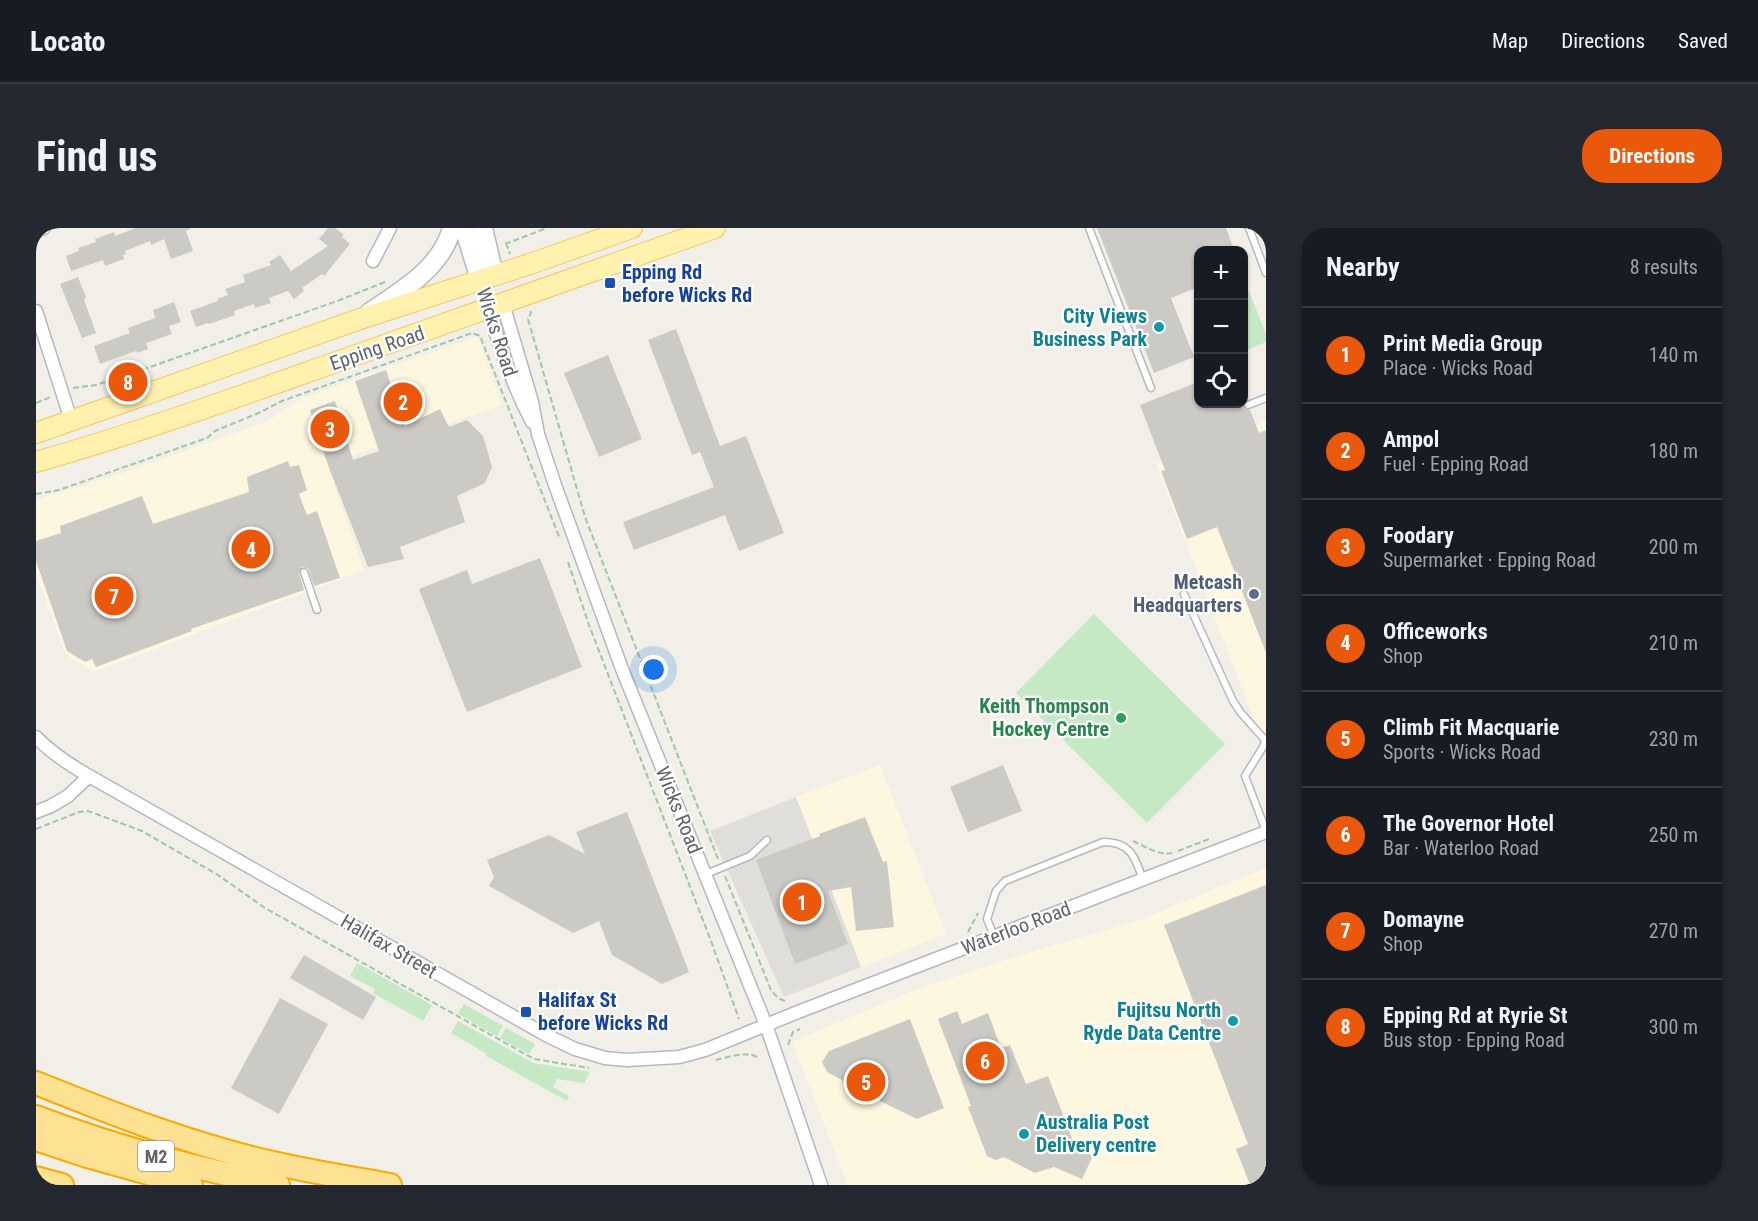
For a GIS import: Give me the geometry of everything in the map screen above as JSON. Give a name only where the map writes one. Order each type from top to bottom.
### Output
[{"type":"highway","points":[[36,1083],[178,1137],[272,1163],[390,1185]]},
{"type":"highway","name":"M2","points":[[36,1117],[166,1159],[278,1185]]},
{"type":"highway","name":"M2","points":[[36,1138],[87,1156],[191,1185]]},
{"type":"highway","points":[[36,1178],[62,1185]]},
{"type":"main road","points":[[360,319],[406,287],[428,268],[443,249],[452,228]]},
{"type":"main road","name":"Wicks Road","points":[[464,228],[487,277],[495,306]]},
{"type":"main road","name":"Wicks Road","points":[[483,228],[487,277]]},
{"type":"main road","name":"Epping Road","points":[[36,433],[360,319],[632,228]]},
{"type":"main road","name":"Epping Road","points":[[36,462],[151,427],[715,228]]},
{"type":"street","points":[[36,231],[44,228]]},
{"type":"street","points":[[373,261],[390,228]]},
{"type":"street","name":"Wicks Road","points":[[495,306],[532,402],[538,434],[555,485],[616,653],[766,1025],[821,1185]]},
{"type":"street","points":[[36,311],[71,420]]},
{"type":"street","name":"Halifax Street","points":[[36,736],[44,746],[89,776],[546,1035],[575,1049],[605,1058],[627,1060],[679,1057],[705,1050],[766,1025]]},
{"type":"street","points":[[36,812],[68,796],[89,776]]},
{"type":"street","name":"Waterloo Road","points":[[766,1025],[1266,831]]},
{"type":"lane","points":[[1089,228],[1151,388]]},
{"type":"lane","points":[[1249,228],[1266,273]]},
{"type":"lane","points":[[1248,405],[1266,398]]},
{"type":"lane","points":[[304,572],[317,610]]},
{"type":"lane","points":[[1184,594],[1233,701],[1265,740],[1245,776],[1266,831]]},
{"type":"lane","points":[[705,874],[750,856],[767,840]]},
{"type":"lane","points":[[994,937],[987,919],[996,891],[1005,881],[1103,842],[1115,842],[1133,854],[1143,879]]},
{"type":"path","points":[[515,268],[506,243],[547,228]]},
{"type":"path","points":[[63,392],[96,385],[133,373],[340,300],[387,281]]},
{"type":"path","points":[[524,295],[531,313],[528,319],[585,517],[771,990],[783,1001],[790,1002]]},
{"type":"path","name":"Wicks Road","points":[[36,494],[59,490],[207,438],[215,431],[261,412],[282,400],[472,333],[480,336],[563,547]]},
{"type":"path","name":"Wicks Road","points":[[567,557],[589,626],[739,1019]]},
{"type":"path","points":[[36,829],[79,812]]},
{"type":"path","points":[[1130,839],[1165,854],[1171,854],[1218,836]]},
{"type":"path","points":[[968,933],[980,908]]},
{"type":"path","points":[[788,1045],[793,1032],[800,1029]]},
{"type":"shaded area","points":[[477,336],[502,405],[327,464],[364,570],[94,672],[66,655],[36,573],[36,500],[138,468],[268,421],[303,398]]},
{"type":"shaded area","points":[[1266,421],[1266,751],[1156,464]]},
{"type":"shaded area","points":[[880,765],[946,934],[861,967],[796,797]]},
{"type":"shaded area","points":[[796,797],[861,967],[784,997],[710,831]]},
{"type":"shaded area","points":[[1266,868],[1266,1185],[848,1185],[792,1042],[915,990],[1015,957],[1137,921]]},
{"type":"green space","points":[[1248,289],[1266,334],[1266,342],[1248,349]]},
{"type":"green space","name":"Keith Thompson Hockey Centre","points":[[1094,614],[1225,744],[1147,823],[1016,693]]},
{"type":"green space","points":[[357,963],[432,1005],[423,1021],[373,993],[375,989],[350,976]]},
{"type":"green space","points":[[464,1004],[503,1026],[497,1036],[458,1014]]},
{"type":"green space","points":[[458,1021],[533,1063],[590,1072],[584,1083],[557,1079],[553,1087],[569,1096],[567,1101],[486,1056],[487,1054],[451,1033]]},
{"type":"green space","points":[[506,1028],[535,1044],[529,1054],[500,1038]]},
{"type":"building","points":[[136,228],[191,228],[186,231],[193,251],[171,259],[164,239],[151,245],[150,241],[125,251],[124,259],[105,266],[103,260],[71,271],[66,256],[79,251],[78,248],[96,242],[95,239],[114,232],[115,236]]},
{"type":"building","points":[[328,228],[335,228],[350,244],[324,276],[322,274],[302,288],[304,291],[294,299],[288,291],[269,298],[271,303],[255,308],[254,304],[234,311],[235,315],[196,327],[190,311],[228,295],[225,289],[245,282],[243,275],[271,265],[269,262],[280,255],[291,271],[328,246],[319,239]]},
{"type":"building","name":"City Views Business Park","points":[[1097,228],[1226,228],[1233,246],[1194,246],[1194,289],[1171,298],[1194,357],[1154,373]]},
{"type":"building","points":[[78,277],[96,333],[82,338],[60,284]]},
{"type":"building","points":[[174,302],[181,322],[169,326],[172,334],[146,343],[148,349],[100,364],[94,346],[130,333],[128,328],[155,318],[153,310]]},
{"type":"building","points":[[676,329],[720,446],[746,436],[784,533],[739,551],[725,515],[634,550],[623,522],[714,487],[700,452],[692,455],[648,340]]},
{"type":"building","points":[[608,355],[642,439],[599,457],[564,373]]},
{"type":"building","points":[[386,370],[405,426],[440,409],[449,427],[467,420],[483,436],[492,467],[485,483],[457,496],[465,522],[400,547],[404,559],[368,567],[328,465],[310,410],[335,401],[353,460],[379,451],[355,381]]},
{"type":"building","points":[[1194,384],[1194,408],[1244,408],[1250,410],[1259,433],[1266,430],[1266,653],[1217,527],[1187,539],[1161,471],[1165,470],[1140,405]]},
{"type":"building","points":[[288,461],[290,467],[299,465],[307,490],[299,494],[307,515],[317,511],[340,578],[314,586],[308,568],[302,567],[299,573],[304,590],[191,629],[192,631],[96,667],[92,659],[85,662],[67,651],[36,561],[36,541],[61,533],[60,526],[142,496],[153,524],[249,492],[247,477]]},
{"type":"building","points":[[540,558],[582,667],[467,712],[419,589],[467,570],[472,584]]},
{"type":"building","points":[[1003,765],[1022,811],[968,832],[950,787]]},
{"type":"building","points":[[627,812],[689,972],[662,984],[612,955],[599,921],[573,933],[489,886],[494,877],[487,860],[549,835],[585,854],[576,832]]},
{"type":"building","points":[[865,817],[883,862],[887,861],[894,927],[856,931],[851,887],[828,891],[848,944],[795,964],[756,860]]},
{"type":"building","name":"Fujitsu North Ryde Data Centre","points":[[1266,885],[1266,1185],[1250,1185],[1236,1149],[1248,1144],[1164,925]]},
{"type":"building","points":[[304,955],[376,997],[363,1020],[290,978]]},
{"type":"building","points":[[280,998],[328,1024],[279,1114],[231,1088]]},
{"type":"building","name":"Australia Post Delivery centre","points":[[957,1011],[962,1024],[988,1013],[1001,1048],[1010,1045],[1026,1084],[1048,1076],[1075,1146],[1085,1142],[1092,1158],[1082,1179],[1054,1167],[1035,1173],[1004,1157],[996,1160],[987,1156],[938,1019]]},
{"type":"building","points":[[910,1019],[944,1108],[917,1119],[843,1083],[842,1080],[827,1072],[822,1062],[829,1051]]},
{"type":"place","name":"Epping Rd before Wicks Rd","points":[[610,283]]},
{"type":"place","name":"City Views Business Park","points":[[1159,327]]},
{"type":"place","name":"Epping Rd at Ryrie St","points":[[128,382]]},
{"type":"place","name":"Ampol","points":[[403,402]]},
{"type":"place","name":"Foodary","points":[[330,429]]},
{"type":"place","name":"Officeworks","points":[[251,549]]},
{"type":"place","name":"Metcash Headquarters","points":[[1254,594]]},
{"type":"place","name":"Domayne","points":[[114,596]]},
{"type":"place","name":"Keith Thompson Hockey Centre","points":[[1121,718]]},
{"type":"place","name":"Print Media Group","points":[[802,902]]},
{"type":"place","name":"Halifax St before Wicks Rd","points":[[526,1012]]},
{"type":"place","name":"Fujitsu North Ryde Data Centre","points":[[1233,1021]]},
{"type":"place","name":"The Governor Hotel","points":[[985,1061]]},
{"type":"place","name":"Climb Fit Macquarie","points":[[866,1082]]},
{"type":"place","name":"Australia Post Delivery centre","points":[[1024,1134]]}]
